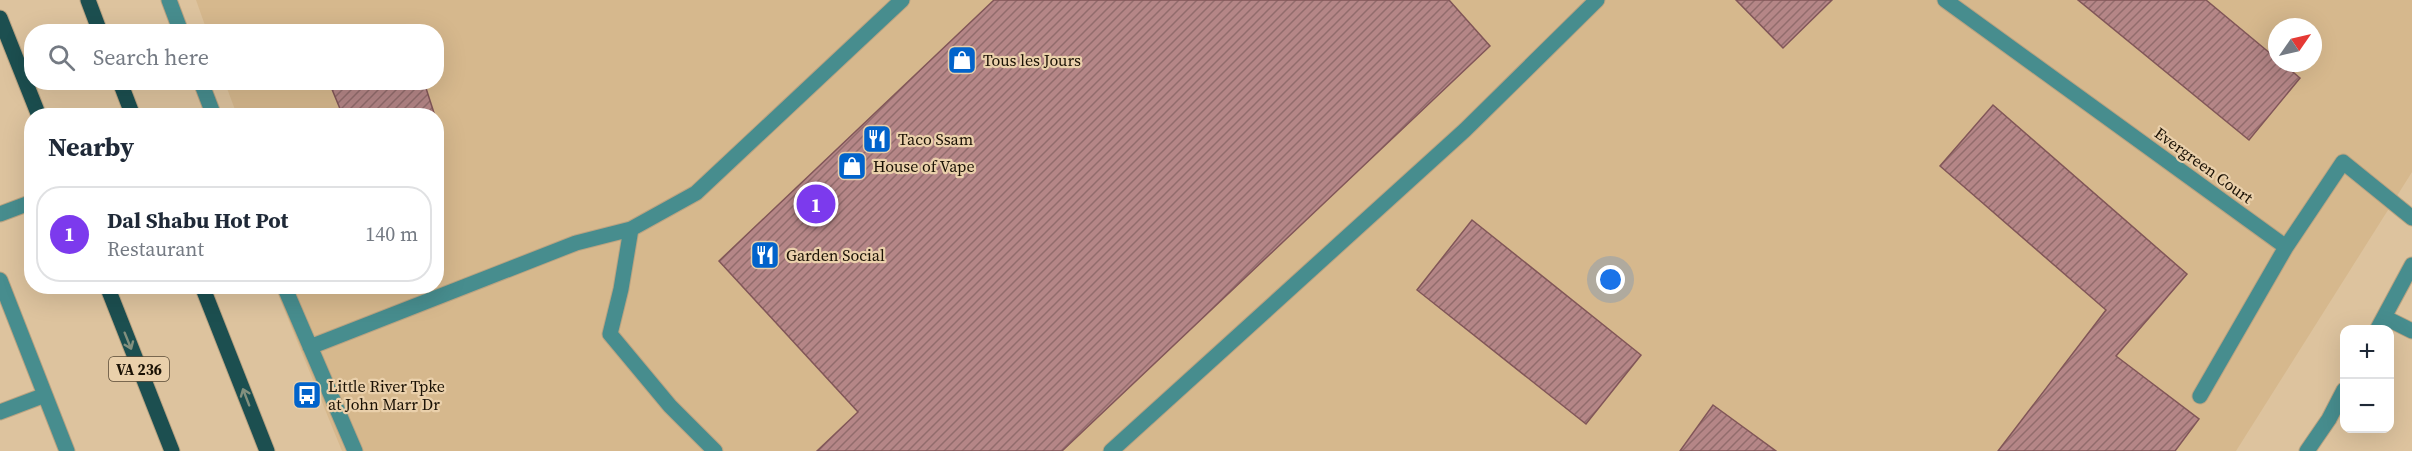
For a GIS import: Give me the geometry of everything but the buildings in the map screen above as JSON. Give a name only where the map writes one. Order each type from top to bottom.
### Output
[{"type":"main road","points":[[88,0],[97,24]]},
{"type":"main road","points":[[0,18],[24,78]]},
{"type":"main road","points":[[29,90],[36,108]]},
{"type":"main road","points":[[123,90],[130,108]]},
{"type":"main road","name":"VA 236","points":[[109,294],[172,451]]},
{"type":"main road","points":[[205,294],[267,451]]},
{"type":"street","points":[[169,0],[179,24]]},
{"type":"street","points":[[310,347],[576,243],[631,230],[696,193],[902,0]]},
{"type":"street","points":[[1111,451],[1465,129],[1597,0]]},
{"type":"street","name":"Evergreen Court","points":[[1946,0],[2286,247]]},
{"type":"street","points":[[204,90],[211,108]]},
{"type":"street","points":[[2200,396],[2286,247],[2343,162],[2412,218]]},
{"type":"street","points":[[0,214],[24,205]]},
{"type":"street","points":[[631,230],[621,289],[610,334],[670,406],[715,451]]},
{"type":"street","points":[[2412,265],[2381,323],[2412,331]]},
{"type":"street","points":[[0,280],[67,451]]},
{"type":"street","points":[[287,294],[355,451]]},
{"type":"street","points":[[0,412],[45,395]]},
{"type":"street","points":[[2309,450],[2340,398]]},
{"type":"shaded area","points":[[196,0],[2412,0],[2412,172],[2236,451],[342,451],[278,294],[444,294],[444,108],[234,108],[228,90],[444,90],[444,24],[205,24]]},
{"type":"place","name":"Tous les Jours","points":[[962,60]]},
{"type":"place","name":"Taco Ssam","points":[[877,139]]},
{"type":"place","name":"House of Vape","points":[[852,166]]},
{"type":"place","name":"Dal Shabu Hot Pot","points":[[816,204]]},
{"type":"place","name":"Garden Social","points":[[765,255]]},
{"type":"place","name":"Little River Tpke at John Marr Dr","points":[[307,395]]}]
